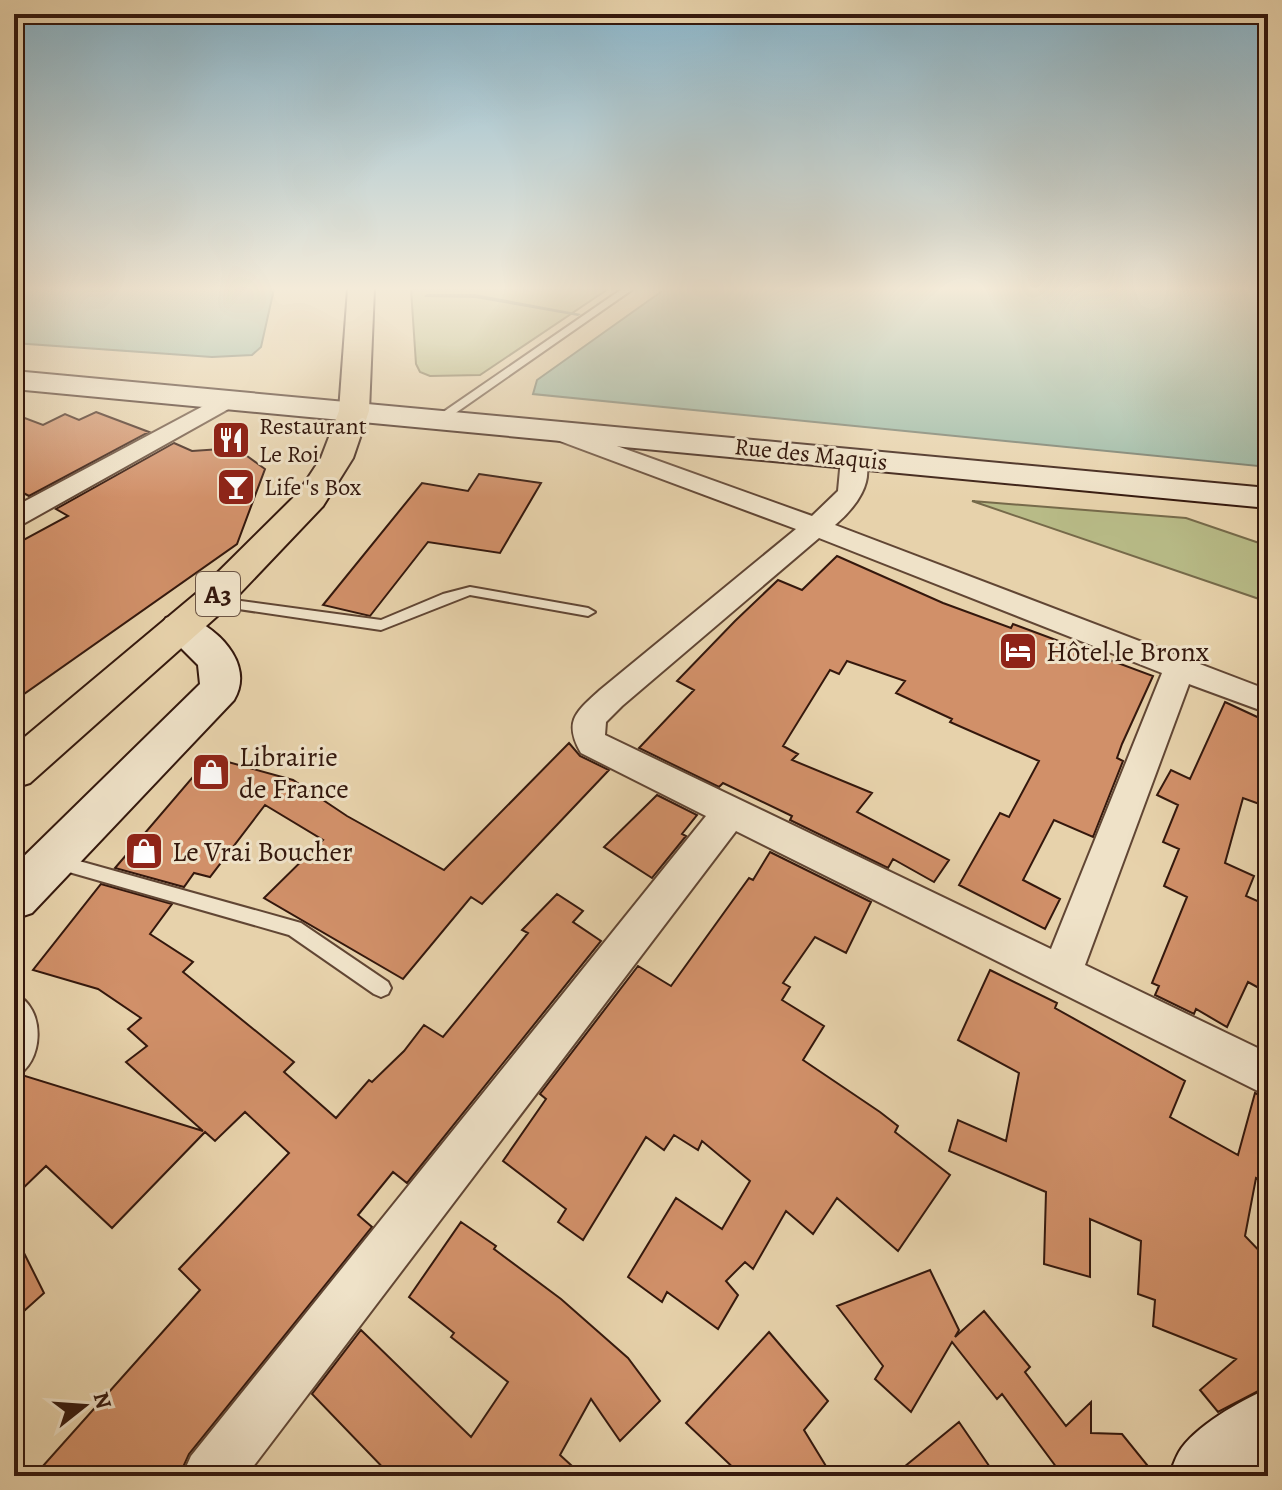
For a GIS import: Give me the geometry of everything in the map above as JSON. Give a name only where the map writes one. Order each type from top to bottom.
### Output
[{"type":"highway","name":"A3","points":[[24,757],[196,614],[311,499],[337,458],[354,411],[357,359]]},
{"type":"street","name":"Rue des Maquis","points":[[14,380],[1268,498]]},
{"type":"street","points":[[14,518],[224,402]]},
{"type":"street","points":[[550,429],[818,528],[1268,702]]},
{"type":"street","points":[[853,459],[851,491],[842,505],[590,718],[588,735],[593,744],[1268,1075]]},
{"type":"street","points":[[14,898],[219,690],[223,680],[218,660],[196,614]]},
{"type":"street","points":[[1062,973],[1179,669]]},
{"type":"street","points":[[211,1476],[731,811]]},
{"type":"lane","points":[[440,419],[527,359]]},
{"type":"lane","points":[[196,614],[381,625],[403,620],[455,593],[470,591],[588,612]]},
{"type":"lane","points":[[53,860],[294,929],[381,988]]},
{"type":"lane","points":[[14,1003],[26,1016],[30,1028],[28,1042],[14,1067]]},
{"type":"green space","points":[[416,359],[505,359],[480,375],[430,376],[420,372]]},
{"type":"green space","points":[[972,501],[1186,518],[1268,546],[1268,602]]},
{"type":"shaded area","points":[[567,359],[1268,359],[1268,467],[533,394],[537,380]]},
{"type":"building","points":[[96,412],[149,432],[29,496],[14,488],[14,414],[43,425],[65,414],[79,420]]},
{"type":"building","points":[[174,443],[192,451],[236,448],[265,469],[237,544],[14,701],[14,545],[68,516],[56,509]]},
{"type":"building","points":[[479,474],[541,483],[500,553],[428,542],[370,616],[323,605],[422,483],[468,491]]},
{"type":"building","points":[[837,556],[943,603],[1011,628],[1013,624],[1153,676],[1122,744],[1117,758],[1123,761],[1093,837],[1054,820],[1023,880],[1060,899],[1045,929],[959,885],[1000,813],[1009,817],[1039,761],[950,722],[952,719],[896,693],[905,681],[847,661],[839,674],[830,670],[783,746],[798,754],[792,760],[872,793],[857,812],[949,860],[934,882],[893,859],[888,868],[790,820],[792,816],[723,783],[719,787],[639,748],[694,690],[677,681],[735,621],[778,580],[802,590]]},
{"type":"building","points":[[1225,702],[1268,722],[1265,806],[1243,798],[1225,863],[1254,876],[1246,896],[1262,903],[1260,908],[1268,912],[1268,993],[1248,982],[1227,1027],[1196,1009],[1194,1014],[1155,995],[1159,986],[1152,983],[1187,897],[1164,886],[1179,849],[1163,842],[1178,805],[1157,795],[1171,770],[1190,779]]},
{"type":"building","points":[[569,743],[580,756],[609,770],[482,904],[471,897],[403,979],[264,898],[323,840],[265,805],[210,877],[194,873],[184,887],[115,868],[210,757],[293,780],[347,816],[444,870]]},
{"type":"building","points":[[657,795],[697,815],[682,834],[686,836],[652,878],[604,847]]},
{"type":"building","points":[[770,852],[871,902],[846,953],[815,937],[783,983],[790,987],[782,1000],[824,1026],[803,1060],[898,1126],[895,1132],[950,1175],[898,1251],[837,1198],[813,1234],[786,1211],[753,1269],[745,1262],[726,1281],[738,1295],[718,1329],[667,1292],[662,1302],[628,1277],[676,1198],[722,1229],[750,1181],[702,1141],[698,1150],[674,1135],[664,1150],[646,1137],[583,1240],[558,1222],[566,1209],[503,1161],[546,1099],[540,1094],[638,966],[671,986],[749,878],[753,880]]},
{"type":"building","points":[[101,884],[172,904],[150,934],[193,962],[183,972],[294,1062],[284,1072],[336,1118],[369,1080],[372,1082],[404,1051],[424,1025],[443,1037],[528,933],[522,930],[557,894],[583,911],[573,922],[601,941],[407,1183],[393,1172],[358,1215],[372,1227],[189,1454],[179,1476],[34,1476],[200,1290],[179,1269],[289,1153],[245,1112],[215,1141],[205,1132],[112,1228],[46,1166],[14,1197],[14,1080],[22,1075],[203,1131],[126,1062],[147,1046],[128,1029],[141,1018],[98,989],[33,970]]},
{"type":"building","points":[[990,970],[1057,1003],[1055,1008],[1185,1081],[1170,1117],[1238,1155],[1255,1093],[1268,1099],[1268,1184],[1256,1178],[1245,1236],[1268,1260],[1268,1386],[1218,1412],[1200,1390],[1236,1359],[1153,1326],[1155,1300],[1138,1294],[1141,1241],[1090,1219],[1090,1277],[1044,1264],[1046,1192],[949,1151],[958,1120],[1006,1141],[1019,1073],[958,1040]]},
{"type":"building","points":[[461,1222],[496,1246],[494,1249],[561,1299],[628,1358],[660,1401],[620,1441],[591,1399],[560,1455],[583,1476],[391,1476],[312,1394],[361,1330],[471,1437],[508,1382],[451,1337],[454,1333],[409,1297]]},
{"type":"building","points":[[14,1233],[44,1293],[14,1320]]},
{"type":"building","points":[[930,1270],[959,1330],[955,1337],[984,1311],[1030,1367],[1025,1372],[1066,1426],[1091,1402],[1091,1433],[1122,1434],[1156,1476],[1063,1476],[1002,1394],[997,1399],[952,1342],[911,1412],[875,1379],[883,1366],[837,1306]]},
{"type":"building","points":[[769,1332],[828,1401],[804,1430],[832,1476],[742,1476],[686,1423]]},
{"type":"building","points":[[959,1422],[996,1476],[893,1476]]},
{"type":"place","name":"Restaurant Le Roi","points":[[231,440]]},
{"type":"place","name":"Life 's Box","points":[[236,487]]},
{"type":"place","name":"Hôtel le Bronx","points":[[1018,651]]},
{"type":"place","name":"Librairie de France","points":[[211,772]]},
{"type":"place","name":"Le Vrai Boucher","points":[[144,851]]}]
